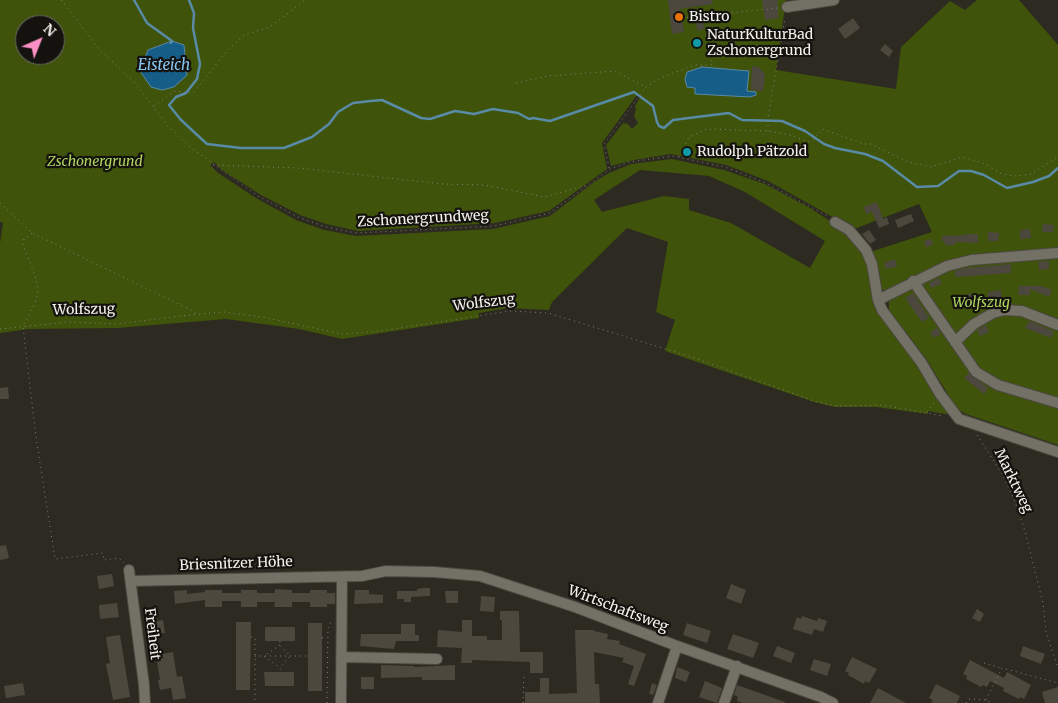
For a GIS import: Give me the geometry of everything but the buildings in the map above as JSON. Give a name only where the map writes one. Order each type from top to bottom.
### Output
[{"type":"street","points":[[787,7],[834,0]]},
{"type":"street","points":[[835,222],[849,230],[866,250],[872,264],[878,300],[890,322],[920,362],[940,394],[964,421],[1058,452]]},
{"type":"street","points":[[878,300],[913,281],[947,266],[971,260],[1058,253]]},
{"type":"street","points":[[913,281],[976,372],[998,385],[1058,403]]},
{"type":"street","points":[[955,342],[974,324],[993,313],[1004,310],[1022,311],[1058,325]]},
{"type":"street","name":"Freiheit","points":[[129,570],[145,703]]},
{"type":"street","name":"Briesnitzer Höhe","points":[[131,581],[362,576],[386,571]]},
{"type":"street","name":"Wirtschaftsweg","points":[[386,571],[434,572],[480,576],[536,593],[833,703]]},
{"type":"street","points":[[341,703],[342,576]]},
{"type":"street","points":[[658,703],[677,646]]},
{"type":"street","points":[[341,657],[437,659]]},
{"type":"street","points":[[724,703],[737,666]]},
{"type":"path","name":"Zschonergrundweg","points":[[61,0],[99,49],[135,83],[168,126],[190,147],[258,196],[298,217],[326,227],[356,233],[494,226],[550,213],[610,169],[629,162],[673,156],[725,167],[766,183],[835,222]]},
{"type":"path","points":[[153,107],[175,91],[193,93],[227,51],[244,35],[270,27],[305,0]]},
{"type":"path","points":[[682,18],[787,7],[768,118],[768,131]]},
{"type":"path","points":[[610,169],[604,144],[646,87],[660,78],[695,65],[712,65],[708,15]]},
{"type":"path","points":[[516,83],[548,76],[614,71],[646,87]]},
{"type":"path","points":[[678,157],[689,137],[708,129],[768,131],[790,135],[809,142],[822,129],[864,144],[871,144],[908,162],[930,167],[962,157],[983,163],[1002,174],[1016,176],[1031,174],[1058,157]]},
{"type":"path","points":[[213,165],[298,168],[443,184],[484,184],[544,197],[588,184]]},
{"type":"path","points":[[0,203],[32,233],[199,314]]},
{"type":"path","points":[[32,233],[24,239],[22,245],[36,275],[38,289],[36,301],[24,326],[36,437],[55,560],[103,553],[104,560],[119,558],[129,570]]},
{"type":"path","name":"Wolfszug","points":[[0,329],[69,322],[115,324],[224,312],[262,317],[342,334],[380,331],[510,311],[548,312],[692,357],[814,401],[835,406],[883,405],[927,412],[964,421]]},
{"type":"path","points":[[927,412],[940,394]]},
{"type":"path","name":"Marktweg","points":[[964,421],[1002,474],[1017,507],[1043,604],[1046,632],[1058,668]]},
{"type":"path","points":[[327,703],[328,628],[330,623],[341,613]]},
{"type":"path","points":[[251,637],[255,638],[254,703]]},
{"type":"path","points":[[322,638],[328,638]]},
{"type":"path","points":[[280,641],[280,645],[290,656]]},
{"type":"path","points":[[264,656],[280,645]]},
{"type":"path","points":[[255,656],[310,656]]},
{"type":"path","points":[[264,656],[280,668],[281,672]]},
{"type":"path","points":[[280,668],[290,656]]},
{"type":"path","points":[[984,663],[1058,683]]},
{"type":"path","points":[[986,700],[1002,668]]},
{"type":"path","points":[[250,676],[255,676]]},
{"type":"path","points":[[322,676],[327,676]]},
{"type":"path","points":[[523,703],[524,676]]},
{"type":"path","points":[[966,703],[968,699],[986,700],[992,703]]},
{"type":"green space","name":"Zschonergrund","points":[[0,0],[786,0],[776,70],[896,89],[901,47],[950,1],[965,10],[977,0],[1019,0],[1058,45],[1058,445],[966,414],[957,409],[925,357],[889,310],[889,298],[886,291],[879,289],[870,252],[932,232],[919,204],[854,229],[768,181],[726,165],[671,154],[611,166],[606,145],[623,123],[628,124],[632,129],[638,123],[634,116],[635,106],[640,97],[637,95],[602,143],[607,169],[549,211],[495,223],[358,231],[326,224],[300,215],[261,195],[222,170],[214,162],[210,165],[218,173],[256,198],[296,220],[324,230],[356,236],[493,229],[550,216],[594,182],[609,173],[631,164],[672,159],[724,170],[765,184],[810,208],[858,241],[869,266],[873,292],[906,347],[952,415],[928,411],[928,414],[876,407],[835,407],[814,402],[665,351],[675,320],[656,312],[668,242],[627,228],[552,302],[549,310],[508,308],[479,313],[479,318],[342,339],[299,329],[226,319],[118,328],[28,329],[0,333],[0,243],[3,223],[0,222]],"holes":[[[172,41],[184,45],[186,62],[148,50]],[[640,170],[709,176],[745,192],[825,241],[810,268],[731,223],[689,210],[689,199],[664,196],[602,212],[594,200]]]},
{"type":"water","name":"Eisteich","points":[[172,41],[184,45],[187,75],[174,87],[162,90],[151,87],[140,71],[148,50]]},
{"type":"water","points":[[702,67],[749,71],[747,91],[756,92],[756,95],[750,97],[695,94],[695,88],[687,87],[685,79],[687,72]]},
{"type":"waterway","points":[[134,0],[147,23],[172,41],[171,43]]},
{"type":"waterway","points":[[189,0],[194,13],[193,28],[200,64],[197,79],[186,93],[176,97],[169,105],[181,120],[207,144],[241,148],[284,148],[312,137],[329,124],[338,112],[353,103],[382,100],[421,118],[430,119],[455,111],[474,114],[493,109],[518,113],[529,119],[550,121],[634,92],[653,106],[657,122],[659,126],[664,128],[673,120],[729,113],[742,120],[782,121],[805,131],[824,144],[865,154],[883,161],[917,187],[938,186],[959,171],[971,171],[984,175],[1007,188],[1049,176],[1058,168]]},
{"type":"place","name":"Bistro","points":[[679,17]]},
{"type":"place","name":"NaturKulturBad Zschonergrund","points":[[697,43]]},
{"type":"place","name":"Rudolph Pätzold","points":[[687,152]]}]
